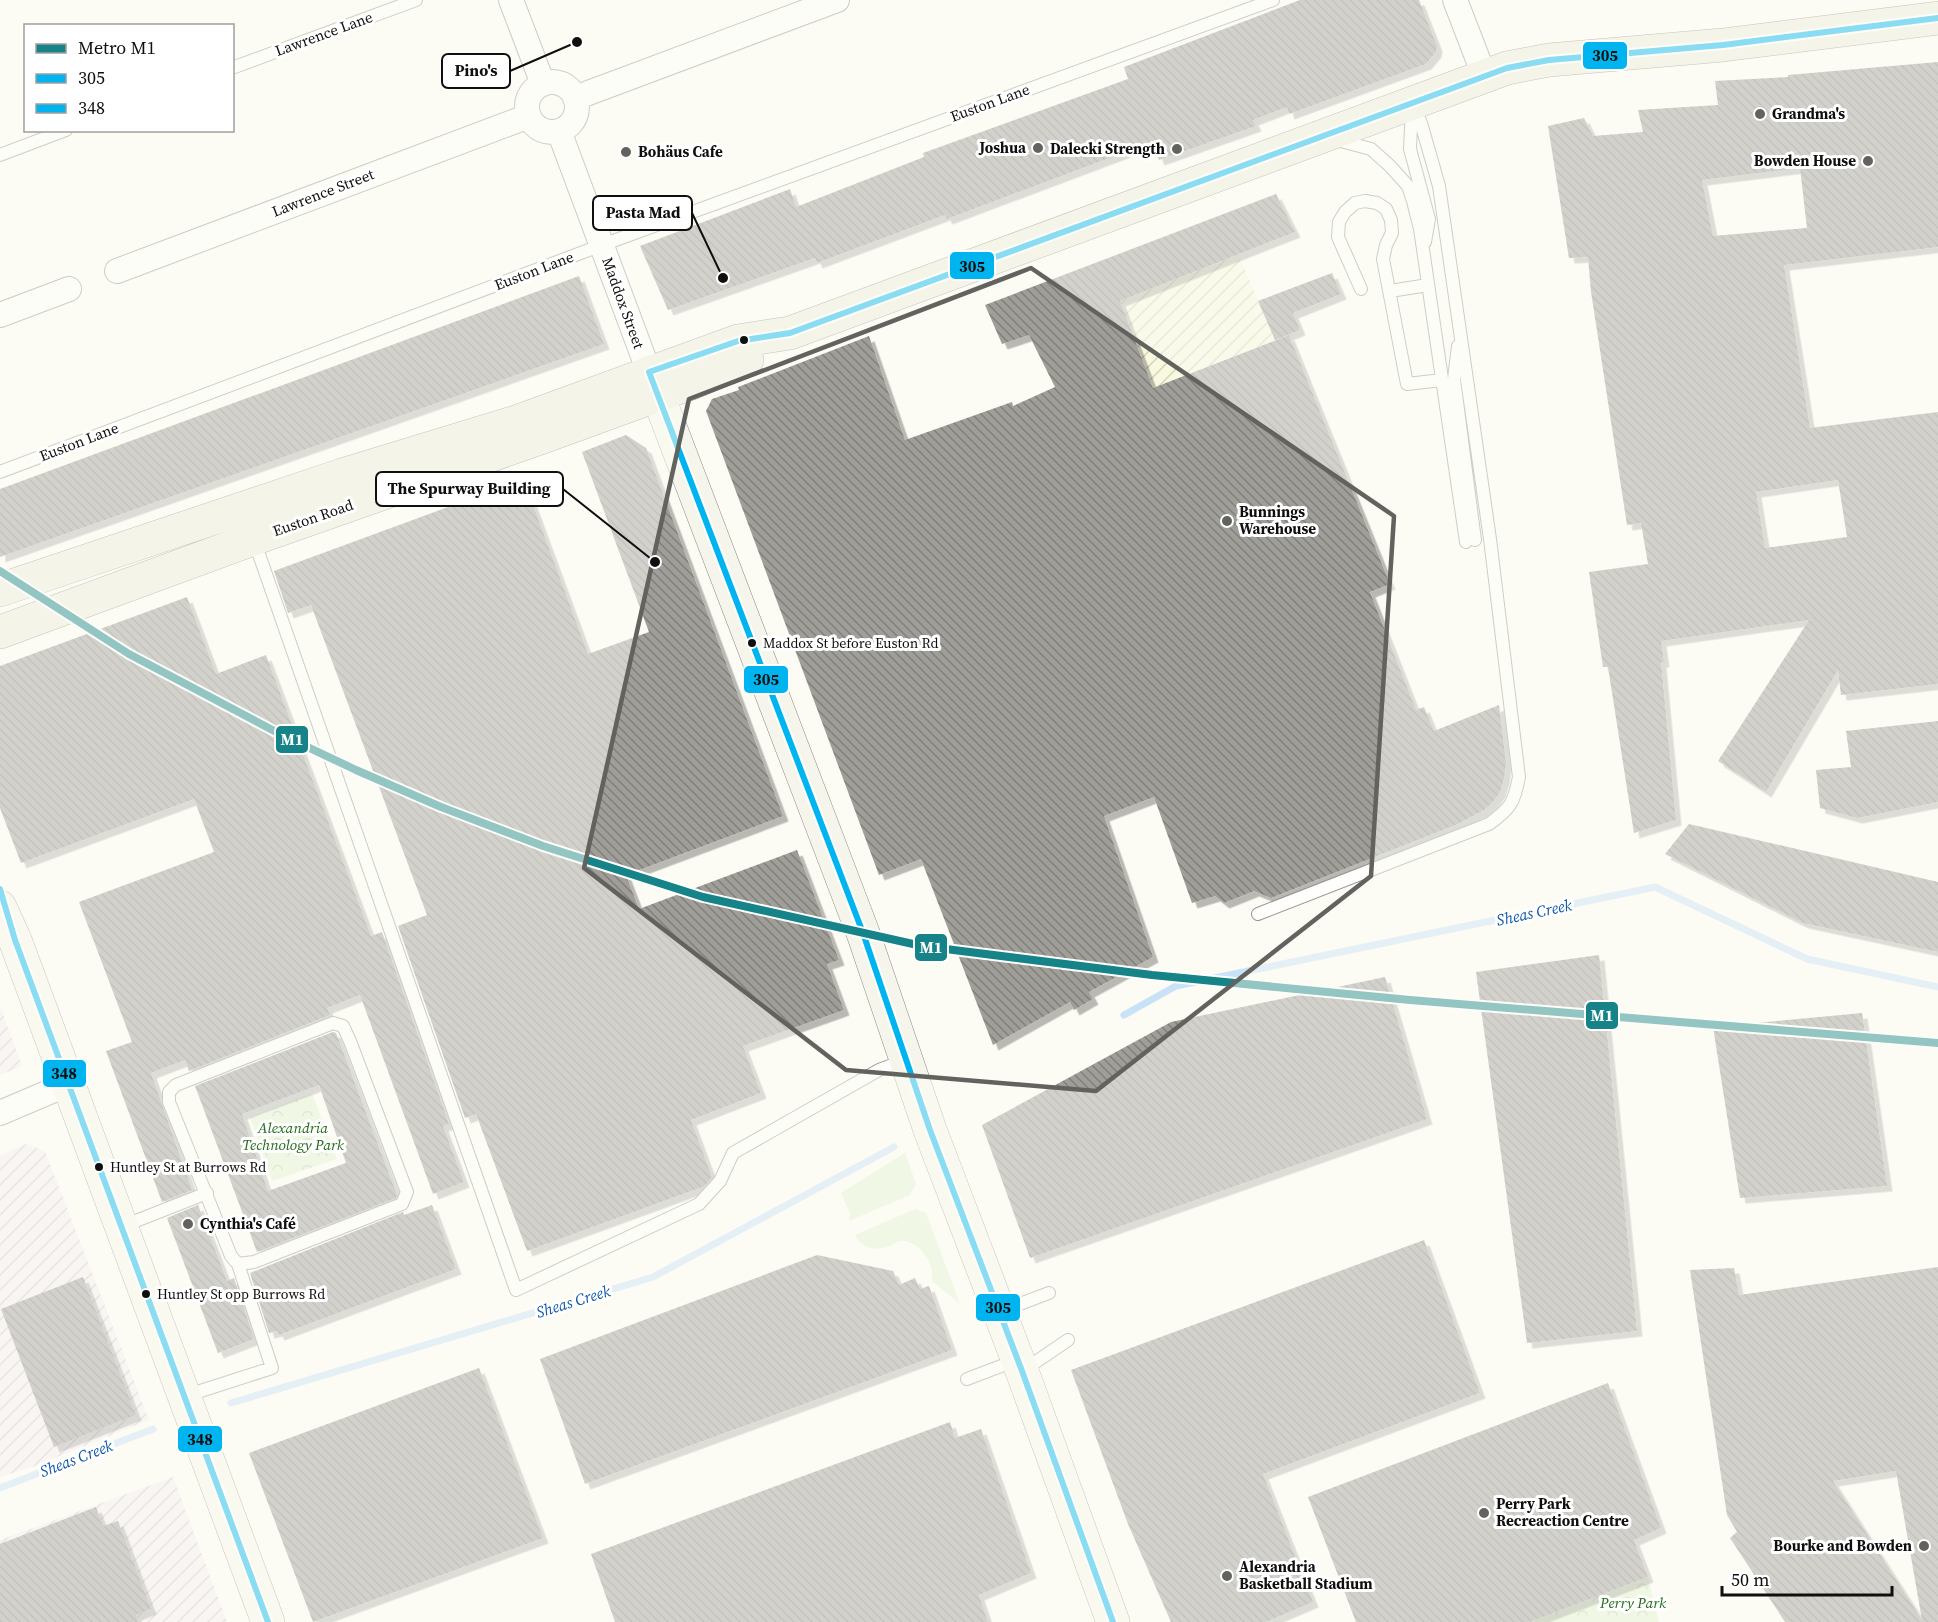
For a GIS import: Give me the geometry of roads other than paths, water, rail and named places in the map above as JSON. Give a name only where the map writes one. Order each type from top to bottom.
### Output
[{"type":"main road","name":"Euston Road","points":[[0,590],[342,476],[516,422],[653,383],[747,360],[789,333],[1484,75],[1531,63],[1723,45],[1938,18]]},
{"type":"main road","name":"Euston Road","points":[[0,632],[253,539],[543,437],[653,383]]},
{"type":"street","points":[[511,0],[543,84]]},
{"type":"street","points":[[575,98],[837,0]]},
{"type":"street","points":[[1455,0],[1484,75]]},
{"type":"street","points":[[558,83],[571,91],[575,98],[574,118],[570,124],[559,131],[551,132],[537,128],[529,116],[528,101],[536,88],[543,84],[558,83]]},
{"type":"street","name":"Lawrence Street","points":[[117,271],[529,116]]},
{"type":"street","name":"Maddox Street","points":[[559,131],[855,911],[934,1142],[1020,1366],[1113,1622]]},
{"type":"street","points":[[0,315],[69,289]]},
{"type":"street","points":[[0,889],[15,940]]},
{"type":"street","points":[[0,906],[15,940],[268,1622]]},
{"type":"street","points":[[0,1113],[68,1084]]},
{"type":"lane","name":"Lawrence Lane","points":[[234,68],[416,0]]},
{"type":"lane","name":"Euston Lane","points":[[0,472],[602,245],[1273,0]]},
{"type":"lane","points":[[1412,102],[1410,149],[1429,219],[1423,253]]},
{"type":"lane","points":[[1258,914],[1489,824],[1503,814],[1515,799],[1519,777],[1509,688],[1439,186],[1421,123],[1412,102]]},
{"type":"lane","points":[[0,155],[61,132]]},
{"type":"lane","points":[[1315,138],[1337,140],[1371,149],[1408,186],[1415,209],[1423,253],[1442,380],[1471,541],[1454,379],[1460,330]]},
{"type":"lane","points":[[1361,289],[1338,237],[1339,222],[1345,212],[1355,203],[1365,201],[1377,203],[1386,209],[1391,220],[1392,233],[1383,259],[1407,384],[1442,380]]},
{"type":"lane","points":[[1390,291],[1428,285]]},
{"type":"lane","points":[[253,539],[516,1290],[699,1204],[720,1181],[733,1153],[879,1070],[907,1059]]},
{"type":"lane","points":[[184,1396],[272,1368],[238,1264],[231,1256],[169,1102],[169,1092],[176,1085],[333,1023],[343,1026],[407,1192],[402,1203],[254,1262],[238,1264]]},
{"type":"lane","points":[[122,1227],[207,1193]]},
{"type":"lane","points":[[999,1312],[1049,1293]]},
{"type":"lane","points":[[967,1379],[1020,1366],[1068,1340]]},
{"type":"waterway","name":"Sheas Creek","points":[[1124,1015],[1176,986],[1655,887],[1807,959],[1938,987]]},
{"type":"waterway","name":"Sheas Creek","points":[[231,1403],[653,1277],[894,1147]]},
{"type":"waterway","name":"Sheas Creek","points":[[0,1488],[153,1429]]},
{"type":"metro line","name":"M1","points":[[0,571],[129,654],[278,733],[356,770],[441,807],[543,846],[703,897],[922,946],[1152,975],[1410,1000],[1938,1043]]},
{"type":"place","name":"Pino's","points":[[577,42]]},
{"type":"place","name":"Grandma's","points":[[1760,114]]},
{"type":"place","name":"Joshua","points":[[1038,148]]},
{"type":"place","name":"Dalecki Strength","points":[[1177,149]]},
{"type":"place","name":"Bohäus Cafe","points":[[626,152]]},
{"type":"place","name":"Bowden House","points":[[1868,161]]},
{"type":"place","name":"Pasta Mad","points":[[723,278]]},
{"type":"place","name":"Bunnings Warehouse","points":[[1227,521]]},
{"type":"place","name":"The Spurway Building","points":[[655,562]]},
{"type":"place","name":"Maddox St before Euston Rd","points":[[752,643]]},
{"type":"place","name":"Huntley St at Burrows Rd","points":[[99,1167]]},
{"type":"place","name":"Cynthia's Café","points":[[188,1224]]},
{"type":"place","name":"Huntley St opp Burrows Rd","points":[[146,1294]]},
{"type":"place","name":"Perry Park Recreaction Centre","points":[[1484,1513]]},
{"type":"place","name":"Bourke and Bowden","points":[[1924,1546]]},
{"type":"place","name":"Alexandria Basketball Stadium","points":[[1227,1576]]},
{"type":"park label","name":"Alexandria Technology Park","points":[[293,1136]]},
{"type":"park label","name":"Perry Park","points":[[1633,1603]]}]
